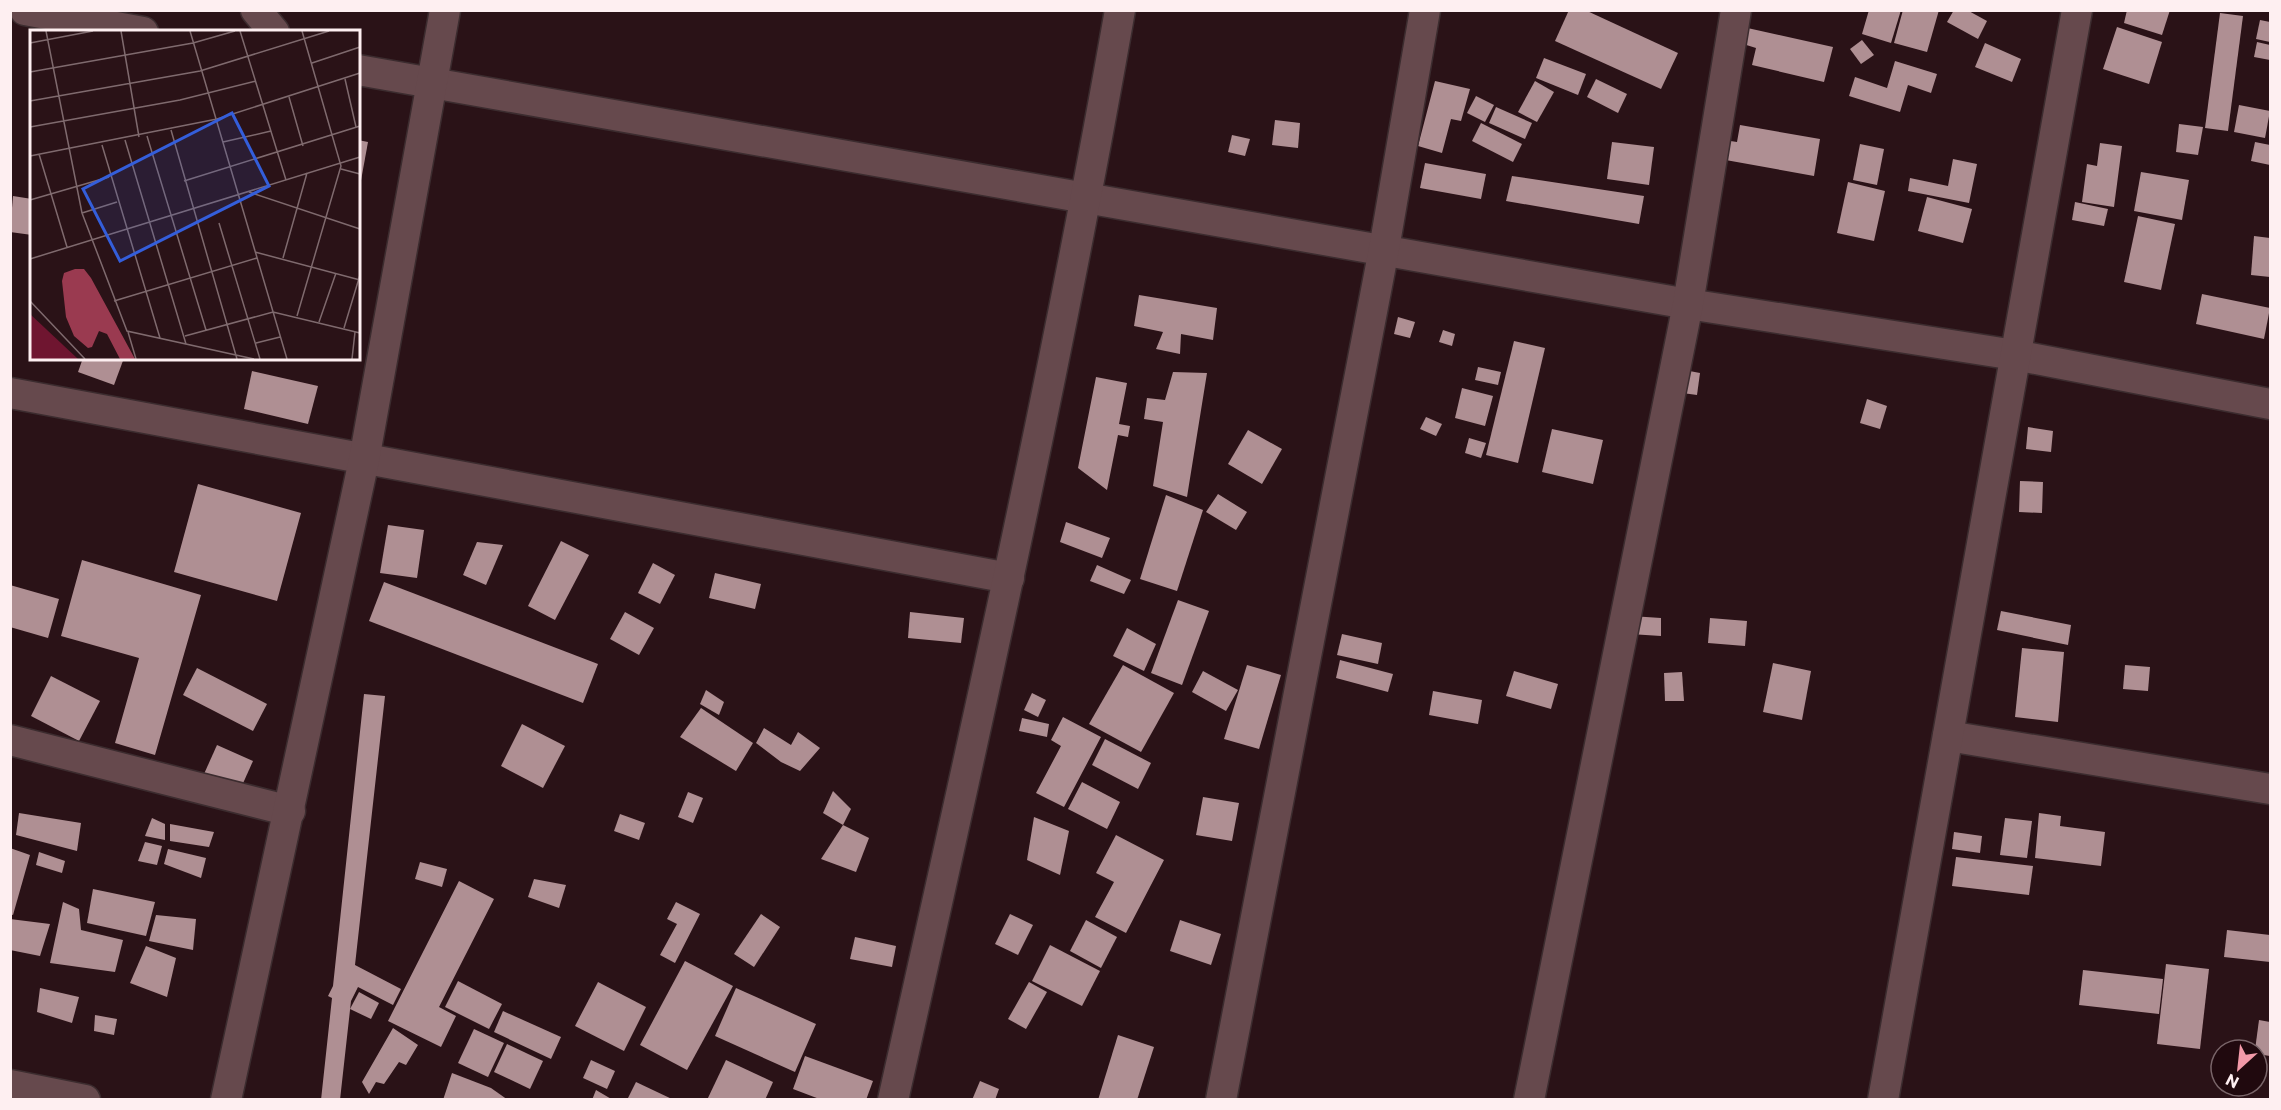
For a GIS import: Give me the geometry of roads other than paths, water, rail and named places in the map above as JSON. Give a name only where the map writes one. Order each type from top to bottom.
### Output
[{"type":"street","points":[[25,10],[132,30]]},
{"type":"street","points":[[256,10],[272,30]]},
{"type":"street","points":[[226,1100],[364,460],[445,10]]},
{"type":"street","points":[[893,1100],[1009,578],[1087,199],[1120,10]]},
{"type":"street","points":[[1221,1100],[1384,249],[1425,10]]},
{"type":"street","points":[[1528,1100],[1688,304],[1736,10]]},
{"type":"street","points":[[1883,1100],[2077,10]]},
{"type":"street","points":[[360,70],[1688,304],[2015,355],[2271,404]]},
{"type":"street","points":[[10,393],[1009,578]]},
{"type":"street","points":[[1948,736],[2271,789]]},
{"type":"street","points":[[10,740],[290,811]]},
{"type":"street","points":[[10,1085],[85,1100]]}]
